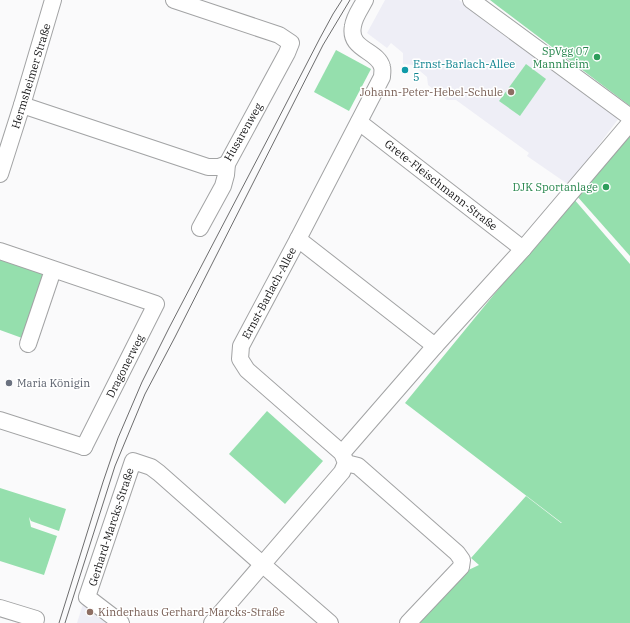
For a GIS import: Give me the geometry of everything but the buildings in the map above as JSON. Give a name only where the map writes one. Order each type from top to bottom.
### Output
[{"type":"street","name":"Hermsheimer Straße","points":[[0,172],[22,105],[53,0]]},
{"type":"street","name":"Husarenweg","points":[[22,105],[208,166],[219,167],[227,164],[291,44],[279,35],[174,0]]},
{"type":"street","name":"Ernst-Barlach-Allee","points":[[365,0],[353,24],[352,33],[356,42],[378,60],[382,67],[382,77],[241,346],[240,359],[247,370],[344,458],[358,466],[462,560],[461,567],[408,623]]},
{"type":"street","points":[[471,0],[630,117]]},
{"type":"street","name":"Grete-Fleischmann-Straße","points":[[359,122],[523,249]]},
{"type":"street","points":[[212,623],[342,472],[344,458],[436,346],[523,249],[630,123]]},
{"type":"street","points":[[200,228],[223,186],[227,164]]},
{"type":"street","points":[[298,239],[436,346]]},
{"type":"street","name":"Dragonerweg","points":[[0,251],[156,304],[84,452],[0,420]]},
{"type":"street","points":[[28,344],[53,270]]},
{"type":"street","name":"Gerhard-Marcks-Straße","points":[[121,623],[87,597],[133,461],[151,467],[159,472],[262,564]]},
{"type":"street","points":[[262,564],[330,623]]},
{"type":"street","points":[[0,608],[36,619],[35,623]]},
{"type":"shaded area","name":"Johann-Peter-Hebel-Schule","points":[[385,0],[459,0],[619,118],[569,185],[527,156],[529,153],[456,100],[447,100],[428,85],[427,77],[413,65],[403,64],[403,53],[391,43],[387,48],[367,33]]},
{"type":"shaded area","name":"Kinderhaus Gerhard-Marcks-Straße","points":[[84,601],[114,623],[77,623]]},
{"type":"green space","name":"SpVgg 07 Mannheim","points":[[490,0],[630,0],[630,106],[499,7]]},
{"type":"green space","points":[[336,50],[371,69],[349,111],[314,92]]},
{"type":"green space","points":[[526,64],[546,79],[520,116],[499,101]]},
{"type":"green space","name":"DJK Sportanlage","points":[[630,133],[630,256],[576,195]]},
{"type":"green space","points":[[573,198],[630,264],[630,623],[413,623],[460,574],[479,565],[471,558],[526,496],[562,523],[405,403]]},
{"type":"green space","points":[[0,255],[45,270],[22,338],[0,330]]},
{"type":"green space","points":[[267,411],[323,461],[285,504],[229,454]]},
{"type":"green space","points":[[0,488],[66,509],[59,531],[31,521],[29,517],[31,527],[57,536],[44,575],[0,561]]},
{"type":"tram line","points":[[59,623],[118,438],[142,382],[320,38],[342,0]]},
{"type":"tram line","points":[[65,623],[115,466],[145,394],[323,45],[350,0]]},
{"type":"place","name":"SpVgg 07 Mannheim","points":[[597,57]]},
{"type":"place","name":"Ernst-Barlach-Allee 5","points":[[405,70]]},
{"type":"place","name":"Johann-Peter-Hebel-Schule","points":[[511,92]]},
{"type":"place","name":"DJK Sportanlage","points":[[606,187]]},
{"type":"place","name":"Maria Königin","points":[[9,383]]},
{"type":"place","name":"Kinderhaus Gerhard-Marcks-Straße","points":[[90,612]]}]
